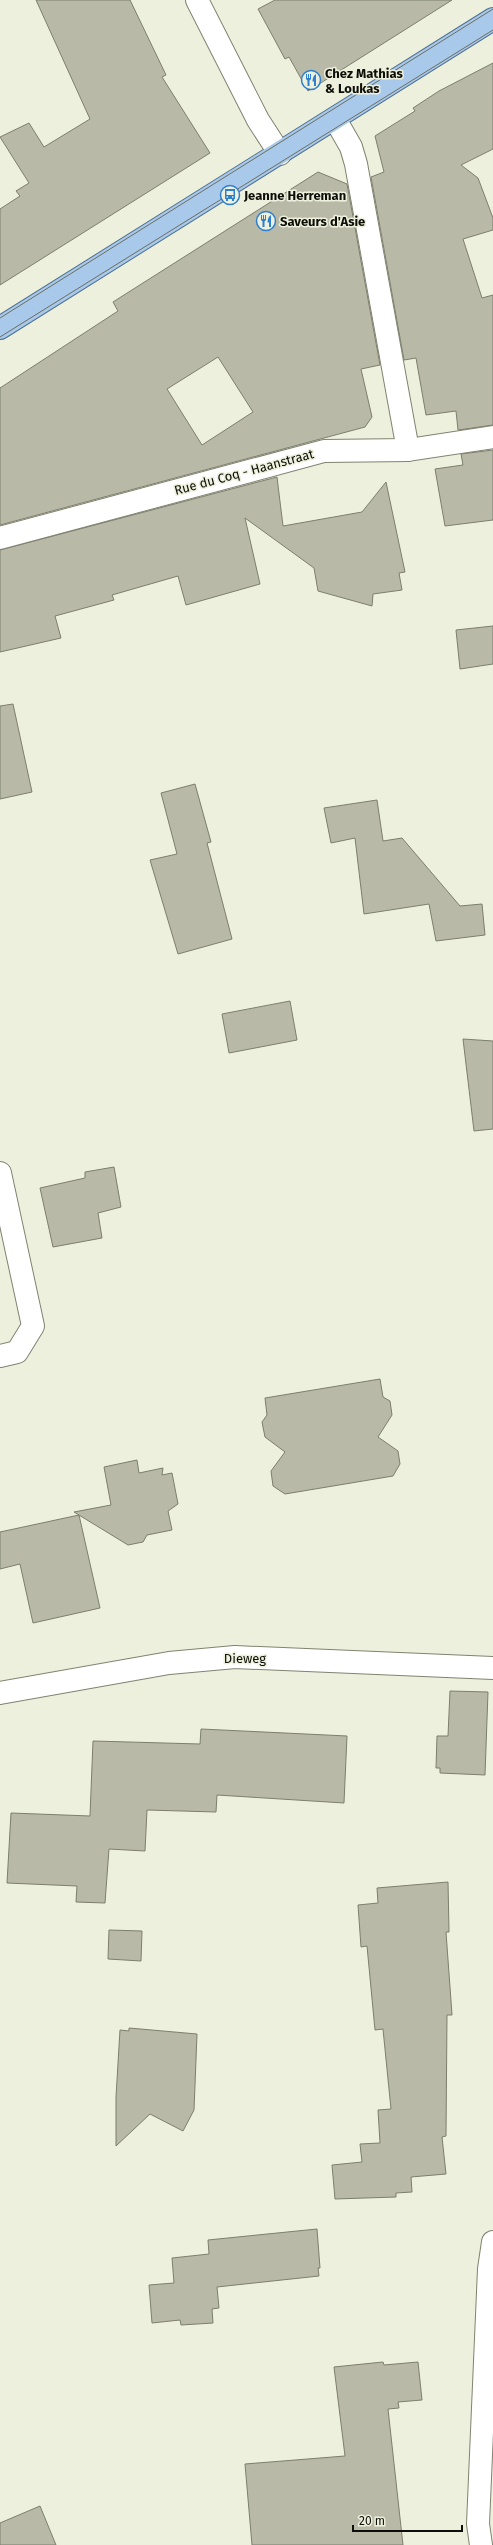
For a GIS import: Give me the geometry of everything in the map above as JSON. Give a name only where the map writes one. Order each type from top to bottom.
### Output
[{"type":"main road","points":[[0,328],[335,120],[493,19]]},
{"type":"street","points":[[197,0],[258,120],[280,154]]},
{"type":"street","points":[[335,120],[351,147],[356,164],[408,450]]},
{"type":"street","name":"Rue du Coq - Haanstraat","points":[[0,538],[324,451],[408,450],[493,437]]},
{"type":"street","points":[[0,1173],[32,1326],[17,1352],[0,1356]]},
{"type":"street","name":"Dieweg","points":[[0,1693],[169,1662],[236,1657],[493,1668]]},
{"type":"street","points":[[481,2545],[479,2516],[489,2268],[493,2242]]},
{"type":"building","points":[[36,0],[130,0],[166,75],[162,77],[210,153],[0,285],[0,209],[20,196],[16,191],[29,183],[0,137],[29,123],[44,147],[90,119]]},
{"type":"building","points":[[275,0],[452,0],[308,91],[289,57],[285,59],[258,9]]},
{"type":"building","points":[[493,63],[493,149],[461,165],[478,178],[493,218],[493,230],[463,239],[482,298],[493,295],[493,425],[458,430],[456,411],[426,415],[416,358],[404,360],[371,177],[384,172],[375,136],[415,111],[413,108],[439,91]]},
{"type":"building","points":[[318,172],[347,184],[380,365],[361,369],[372,417],[365,427],[0,525],[0,388],[118,311],[113,302]],"holes":[[[218,357],[253,412],[202,445],[167,389]]]},
{"type":"building","points":[[493,450],[493,520],[445,526],[435,469],[463,465],[461,454]]},
{"type":"building","points":[[277,477],[283,526],[362,512],[386,482],[405,572],[399,573],[402,590],[373,594],[372,606],[318,591],[314,568],[245,518],[260,584],[186,605],[178,576],[112,595],[114,600],[55,616],[61,638],[0,652],[0,550]]},
{"type":"building","points":[[493,626],[493,664],[460,669],[456,630]]},
{"type":"building","points":[[13,704],[32,792],[0,799],[0,706]]},
{"type":"building","points":[[195,784],[211,842],[207,843],[232,939],[178,954],[150,860],[177,854],[161,793]]},
{"type":"building","points":[[377,800],[383,841],[402,838],[460,906],[482,904],[485,935],[436,941],[429,904],[364,914],[355,838],[331,843],[324,808]]},
{"type":"building","points":[[290,1001],[297,1040],[229,1053],[222,1014]]},
{"type":"building","points":[[463,1039],[493,1041],[493,1129],[474,1131]]},
{"type":"building","points":[[114,1167],[121,1207],[98,1213],[102,1238],[53,1247],[40,1188],[85,1178],[85,1172]]},
{"type":"building","points":[[380,1379],[383,1397],[390,1401],[392,1415],[378,1437],[398,1451],[400,1464],[393,1476],[285,1494],[273,1486],[271,1471],[285,1452],[265,1437],[262,1422],[267,1415],[265,1398]]},
{"type":"building","points":[[137,1460],[139,1473],[163,1468],[162,1475],[172,1473],[178,1504],[168,1511],[172,1530],[147,1535],[143,1542],[128,1545],[74,1512],[111,1505],[104,1467]]},
{"type":"building","points":[[79,1515],[100,1608],[33,1623],[20,1564],[0,1569],[0,1532]]},
{"type":"building","points":[[450,1691],[488,1692],[485,1775],[440,1773],[440,1768],[436,1768],[437,1736],[448,1736]]},
{"type":"building","points":[[201,1729],[347,1736],[344,1803],[217,1795],[216,1812],[147,1810],[145,1851],[109,1849],[105,1903],[76,1902],[77,1886],[7,1883],[11,1813],[90,1816],[93,1741],[200,1744]]},
{"type":"building","points":[[448,1882],[449,1932],[446,1932],[452,2015],[447,2015],[446,2136],[442,2137],[446,2174],[411,2177],[412,2192],[396,2193],[396,2197],[335,2199],[332,2165],[362,2162],[360,2144],[380,2143],[378,2110],[391,2109],[383,2029],[375,2030],[367,1946],[361,1947],[358,1905],[378,1903],[377,1888]]},
{"type":"building","points":[[109,1930],[142,1931],[141,1961],[108,1959]]},
{"type":"building","points":[[129,2028],[197,2034],[194,2110],[183,2131],[150,2114],[116,2146],[116,2097],[120,2030],[129,2031]]},
{"type":"building","points":[[317,2229],[320,2268],[318,2268],[319,2276],[217,2287],[219,2308],[212,2309],[213,2323],[181,2325],[180,2320],[152,2323],[149,2285],[174,2283],[172,2258],[209,2254],[208,2240]]},
{"type":"building","points":[[383,2362],[384,2365],[418,2362],[422,2400],[398,2402],[399,2408],[388,2409],[403,2545],[252,2545],[245,2464],[345,2456],[334,2367]]},
{"type":"building","points":[[40,2506],[56,2545],[0,2545],[0,2523]]},
{"type":"tram line","points":[[0,318],[493,9]]},
{"type":"tram line","points":[[0,337],[493,30]]},
{"type":"place","name":"Chez Mathias & Loukas","points":[[311,80]]},
{"type":"place","name":"Jeanne Herreman","points":[[230,195]]},
{"type":"place","name":"Saveurs d'Asie","points":[[266,221]]}]
